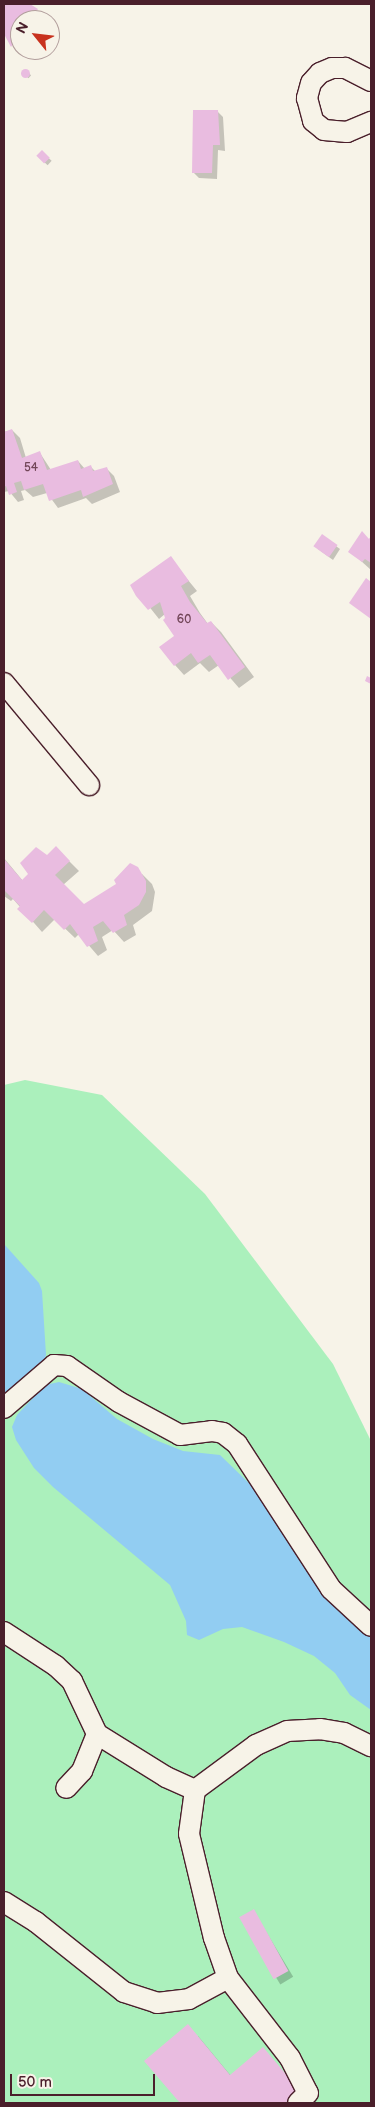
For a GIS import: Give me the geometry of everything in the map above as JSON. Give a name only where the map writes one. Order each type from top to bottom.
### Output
[{"type":"street","points":[[371,81],[346,68],[332,68],[320,73],[311,83],[307,98],[312,121],[324,130],[347,132],[371,122]]},
{"type":"street","points":[[4,683],[88,785]]},
{"type":"street","points":[[4,1408],[54,1365],[67,1366],[119,1402],[180,1435],[212,1431],[223,1433],[237,1444],[331,1590],[371,1626]]},
{"type":"street","points":[[4,1632],[56,1666],[72,1681],[97,1734],[166,1777],[195,1790]]},
{"type":"street","points":[[298,2103],[308,2092],[290,2058],[228,1978],[200,1890],[189,1834],[195,1790],[256,1745],[287,1731],[320,1728],[344,1733],[371,1746]]},
{"type":"street","points":[[66,1788],[82,1771],[97,1734]]},
{"type":"street","points":[[4,1902],[36,1922],[124,1992],[157,2003],[189,1999],[228,1978]]},
{"type":"green space","points":[[25,1080],[102,1095],[205,1194],[333,1364],[371,1441],[371,2103],[4,2103],[4,1085]]},
{"type":"water","points":[[4,1244],[39,1283],[42,1291],[46,1355],[43,1364],[4,1400]]},
{"type":"water","points":[[59,1382],[82,1389],[117,1419],[153,1439],[183,1451],[220,1455],[254,1488],[281,1530],[302,1556],[311,1576],[340,1612],[363,1626],[371,1635],[371,1710],[350,1695],[335,1673],[314,1656],[284,1642],[242,1627],[223,1629],[199,1640],[187,1635],[186,1621],[170,1585],[53,1487],[34,1468],[16,1440],[12,1427],[17,1415],[45,1385]]},
{"type":"building","points":[[4,4],[30,4],[38,9],[10,10],[10,45],[4,34]]},
{"type":"building","points":[[25,69],[29,73],[25,77],[21,73]]},
{"type":"building","points":[[193,110],[218,110],[220,145],[213,145],[212,173],[192,173]]},
{"type":"building","points":[[42,150],[50,158],[44,163],[36,156]]},
{"type":"building","points":[[12,429],[22,458],[40,451],[47,470],[78,460],[81,469],[91,465],[93,471],[107,467],[113,484],[83,497],[81,490],[49,501],[43,484],[24,490],[21,481],[14,483],[17,492],[9,495],[6,486],[4,487],[4,432]]},
{"type":"building","points":[[362,531],[369,539],[371,536],[371,563],[365,559],[362,562],[348,552]]},
{"type":"building","points":[[322,534],[338,545],[329,557],[313,546]]},
{"type":"building","points":[[171,556],[189,581],[181,586],[190,602],[207,623],[211,621],[245,667],[228,680],[210,655],[198,663],[191,653],[174,666],[159,647],[174,636],[163,620],[165,618],[160,602],[148,610],[136,596],[130,585]]},
{"type":"building","points":[[366,578],[371,582],[371,619],[349,603]]},
{"type":"building","points":[[367,676],[371,678],[371,684],[365,681]]},
{"type":"building","points":[[56,846],[70,861],[55,875],[84,904],[116,884],[114,880],[130,863],[138,867],[146,881],[146,892],[139,905],[124,915],[127,925],[113,933],[103,921],[93,927],[98,941],[87,947],[70,924],[64,930],[44,910],[32,923],[17,909],[20,906],[4,890],[4,859],[22,880],[28,874],[20,863],[36,847],[47,855]]},
{"type":"building","points":[[254,1909],[288,1971],[274,1979],[239,1917]]},
{"type":"building","points":[[188,2024],[230,2075],[263,2047],[300,2091],[285,2103],[180,2103],[144,2061]]}]
